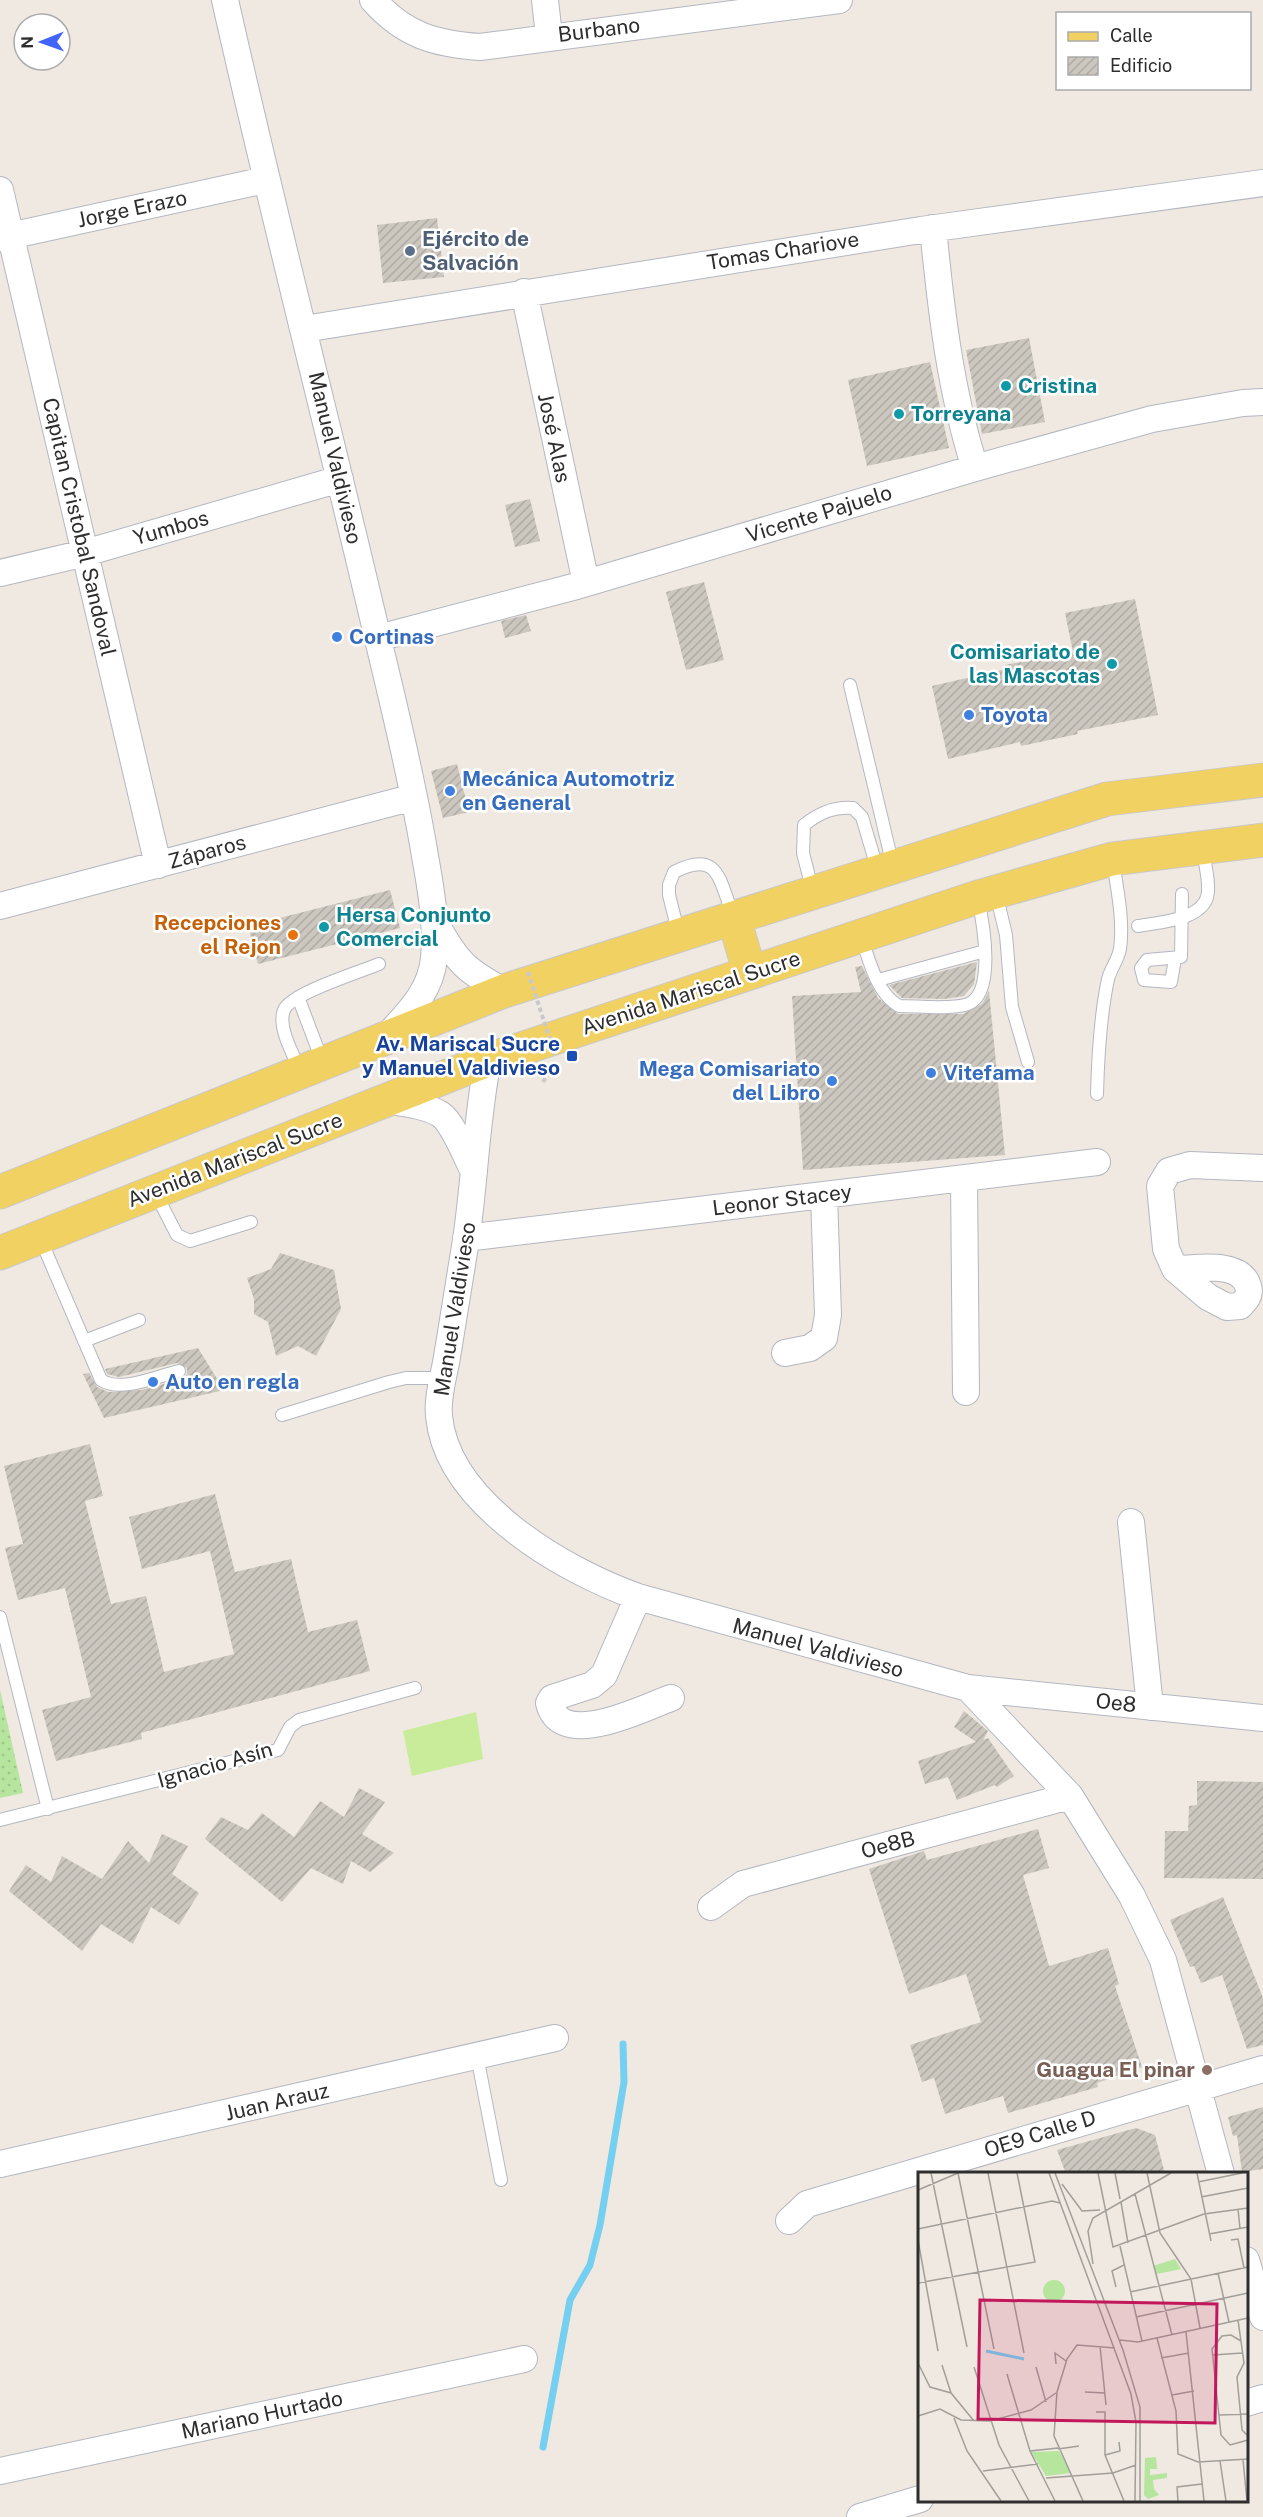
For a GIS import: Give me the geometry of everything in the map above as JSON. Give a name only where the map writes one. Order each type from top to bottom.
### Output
[{"type":"main road","points":[[0,1192],[382,1041],[516,982],[680,936],[1107,799],[1263,780]]},
{"type":"main road","name":"Avenida Mariscal Sucre","points":[[0,1253],[488,1060],[861,936],[987,895],[1112,859],[1263,840]]},
{"type":"main road","points":[[734,919],[750,973]]},
{"type":"street","name":"Manuel Valdivieso","points":[[225,0],[265,180],[304,329],[378,638],[414,797],[434,919],[434,959],[427,987],[413,1008],[382,1041]]},
{"type":"street","name":"Burbano","points":[[373,0],[386,14],[419,36],[448,45],[480,47],[549,36],[839,0]]},
{"type":"street","points":[[545,0],[549,36]]},
{"type":"street","name":"Jorge Erazo","points":[[5,236],[265,180]]},
{"type":"street","name":"Tomas Chariove","points":[[304,329],[933,228],[1263,183]]},
{"type":"street","name":"Capitan Cristobal Sandoval","points":[[0,190],[5,236],[85,553],[158,865]]},
{"type":"street","points":[[933,228],[947,356],[957,405],[975,468]]},
{"type":"street","name":"José Alas","points":[[524,292],[586,583]]},
{"type":"street","name":"Vicente Pajuelo","points":[[378,638],[586,583],[975,468],[1152,419],[1243,403],[1263,402]]},
{"type":"street","name":"Yumbos","points":[[0,573],[85,553],[340,479]]},
{"type":"street","name":"Záparos","points":[[0,906],[414,797]]},
{"type":"street","name":"Manuel Valdivieso","points":[[434,919],[453,954],[472,975],[516,982]]},
{"type":"street","name":"Manuel Valdivieso","points":[[488,1060],[480,1102],[466,1238],[439,1415],[447,1445],[464,1477],[499,1519],[543,1549],[613,1588],[711,1619],[968,1688]]},
{"type":"street","points":[[383,1100],[417,1105],[441,1115],[455,1134],[474,1173]]},
{"type":"street","name":"Leonor Stacey","points":[[466,1238],[1097,1162]]},
{"type":"street","points":[[1174,1269],[1166,1249],[1160,1186],[1169,1171],[1190,1165],[1263,1168]]},
{"type":"street","points":[[963,1178],[966,1392]]},
{"type":"street","points":[[785,1353],[810,1348],[824,1338],[828,1315],[824,1195]]},
{"type":"street","points":[[1131,1522],[1150,1707]]},
{"type":"street","points":[[638,1597],[604,1675],[592,1685],[552,1698],[549,1703],[551,1712],[558,1720],[572,1726],[590,1725],[613,1720],[671,1698]]},
{"type":"street","points":[[968,1688],[1070,1796],[1132,1896],[1163,1960],[1220,2172]]},
{"type":"street","name":"Oe8","points":[[968,1688],[1263,1718]]},
{"type":"street","name":"Oe8B","points":[[711,1907],[743,1884],[1070,1796]]},
{"type":"street","name":"Juan Arauz","points":[[0,2164],[555,2038]]},
{"type":"street","name":"OE9 Calle D","points":[[789,2221],[807,2204],[1263,2069]]},
{"type":"street","points":[[1248,2267],[1263,2317]]},
{"type":"street","name":"Mariano Hurtado","points":[[0,2471],[524,2359]]},
{"type":"street","points":[[1248,2402],[1263,2398]]},
{"type":"street","points":[[860,2517],[918,2500]]},
{"type":"lane","points":[[850,686],[886,870]]},
{"type":"lane","points":[[814,893],[803,853],[801,834],[804,825],[817,814],[840,807],[853,808],[862,817],[886,870]]},
{"type":"lane","points":[[1138,926],[1182,917],[1196,910],[1206,901],[1208,890],[1202,848]]},
{"type":"lane","points":[[1097,1094],[1100,1023],[1109,976],[1118,960],[1120,946],[1119,905],[1112,859]]},
{"type":"lane","points":[[680,936],[669,885],[674,873],[690,864],[703,862],[711,866],[719,878],[734,919]]},
{"type":"lane","points":[[1174,959],[1182,957],[1183,952],[1182,894]]},
{"type":"lane","points":[[861,936],[883,993],[899,1006],[961,1006],[971,1003],[978,995],[983,979],[987,895]]},
{"type":"lane","points":[[987,895],[1006,934],[1012,1007],[1028,1062]]},
{"type":"lane","points":[[878,980],[985,951]]},
{"type":"lane","points":[[313,1069],[282,1018],[284,1009],[298,997],[379,964]]},
{"type":"lane","points":[[298,997],[313,1069]]},
{"type":"lane","points":[[155,1191],[177,1235],[190,1241],[251,1222]]},
{"type":"lane","points":[[39,1237],[101,1380],[109,1385],[179,1371]]},
{"type":"lane","points":[[84,1341],[139,1320]]},
{"type":"lane","points":[[282,1415],[406,1378],[443,1378]]},
{"type":"lane","points":[[0,1617],[48,1809]]},
{"type":"lane","name":"Ignacio Asín","points":[[0,1820],[278,1750],[290,1727],[298,1720],[415,1688]]},
{"type":"lane","points":[[477,2056],[501,2180]]},
{"type":"path","points":[[516,982],[555,1055]]},
{"type":"path","points":[[543,1082],[550,1070],[556,1068]]},
{"type":"green space","points":[[0,1690],[23,1793],[0,1798]]},
{"type":"green space","points":[[476,1712],[483,1759],[412,1776],[403,1731]]},
{"type":"building","name":"Ejército de Salvación","points":[[437,218],[444,277],[383,283],[377,225]]},
{"type":"building","name":"Cristina","points":[[1029,338],[1045,422],[982,434],[966,350]]},
{"type":"building","name":"Torreyana","points":[[930,362],[949,448],[867,466],[848,380]]},
{"type":"building","points":[[530,499],[540,541],[515,547],[505,505]]},
{"type":"building","points":[[704,582],[724,660],[686,670],[666,592]]},
{"type":"building","points":[[1135,599],[1158,715],[1077,731],[1078,734],[1021,746],[1020,742],[948,759],[932,686],[1006,669],[1005,665],[1073,652],[1065,613]]},
{"type":"building","points":[[526,615],[531,631],[505,638],[501,621]]},
{"type":"building","name":"Mecánica Automotriz en General","points":[[457,764],[469,812],[443,818],[431,771]]},
{"type":"building","name":"Hersa Conjunto Comercial","points":[[390,890],[400,928],[258,964],[248,926]]},
{"type":"building","points":[[977,962],[974,984],[964,996],[944,999],[902,998],[889,985]]},
{"type":"building","name":"Vitefama","points":[[862,966],[878,998],[898,1014],[963,1014],[982,1004],[989,991],[1005,1155],[803,1170],[792,996],[861,992],[855,967]]},
{"type":"building","points":[[280,1253],[334,1270],[341,1309],[316,1356],[298,1346],[276,1356],[268,1322],[254,1314],[254,1299],[247,1278],[271,1269]]},
{"type":"building","name":"Auto en regla","points":[[198,1348],[224,1390],[104,1418],[83,1374],[89,1373],[97,1387],[108,1392],[141,1390],[182,1379],[187,1374],[187,1368],[177,1363],[119,1377],[107,1374],[105,1369]]},
{"type":"building","points":[[90,1444],[103,1496],[85,1501],[111,1604],[146,1596],[164,1672],[234,1654],[210,1551],[142,1569],[129,1517],[215,1494],[235,1572],[291,1559],[308,1632],[357,1620],[370,1671],[141,1733],[142,1739],[56,1761],[42,1710],[91,1697],[65,1588],[18,1600],[5,1548],[23,1544],[4,1466]]},
{"type":"building","points":[[964,1711],[988,1731],[983,1740],[988,1738],[1014,1776],[997,1787],[995,1785],[957,1800],[948,1777],[925,1784],[918,1761],[976,1742],[954,1727]]},
{"type":"building","points":[[1197,1781],[1263,1782],[1263,1879],[1164,1878],[1165,1831],[1188,1831],[1189,1806],[1197,1805]]},
{"type":"building","points":[[359,1788],[385,1802],[362,1834],[394,1853],[370,1872],[351,1861],[343,1884],[311,1868],[282,1902],[205,1839],[221,1817],[248,1830],[262,1813],[294,1837],[320,1801],[344,1817]]},
{"type":"building","points":[[1038,1829],[1049,1868],[1023,1875],[1049,1966],[1108,1948],[1119,1984],[1115,1986],[1142,2067],[1097,2083],[1098,2087],[1008,2113],[1003,2096],[945,2114],[934,2078],[922,2082],[910,2045],[981,2022],[966,1974],[909,1994],[869,1869],[924,1851],[927,1860]]},
{"type":"building","points":[[162,1834],[188,1846],[172,1874],[199,1893],[179,1925],[151,1907],[133,1944],[101,1924],[82,1951],[9,1891],[26,1865],[51,1882],[62,1856],[102,1879],[128,1841],[149,1863]]},
{"type":"building","points":[[1223,1897],[1263,1998],[1263,2045],[1247,2049],[1222,1975],[1201,1983],[1194,1966],[1190,1967],[1170,1920]]},
{"type":"building","points":[[1263,2107],[1263,2169],[1242,2172],[1237,2135],[1233,2136],[1228,2117]]},
{"type":"building","points":[[1136,2128],[1155,2135],[1164,2172],[1065,2172],[1057,2150]]},
{"type":"waterway","points":[[543,2447],[570,2300],[590,2265],[600,2225],[624,2082],[623,2044]]},
{"type":"place","name":"Ejército de Salvación","points":[[410,251]]},
{"type":"place","name":"Cristina","points":[[1006,386]]},
{"type":"place","name":"Torreyana","points":[[899,414]]},
{"type":"place","name":"Cortinas","points":[[337,637]]},
{"type":"place","name":"Comisariato de las Mascotas","points":[[1112,664]]},
{"type":"place","name":"Toyota","points":[[969,715]]},
{"type":"place","name":"Mecánica Automotriz en General","points":[[450,791]]},
{"type":"place","name":"Hersa Conjunto Comercial","points":[[324,927]]},
{"type":"place","name":"Recepciones el Rejon","points":[[293,935]]},
{"type":"place","name":"Av. Mariscal Sucre y Manuel Valdivieso","points":[[572,1056]]},
{"type":"place","name":"Vitefama","points":[[931,1073]]},
{"type":"place","name":"Mega Comisariato del Libro","points":[[832,1081]]},
{"type":"place","name":"Auto en regla","points":[[153,1382]]},
{"type":"place","name":"Guagua El pinar","points":[[1207,2070]]}]
